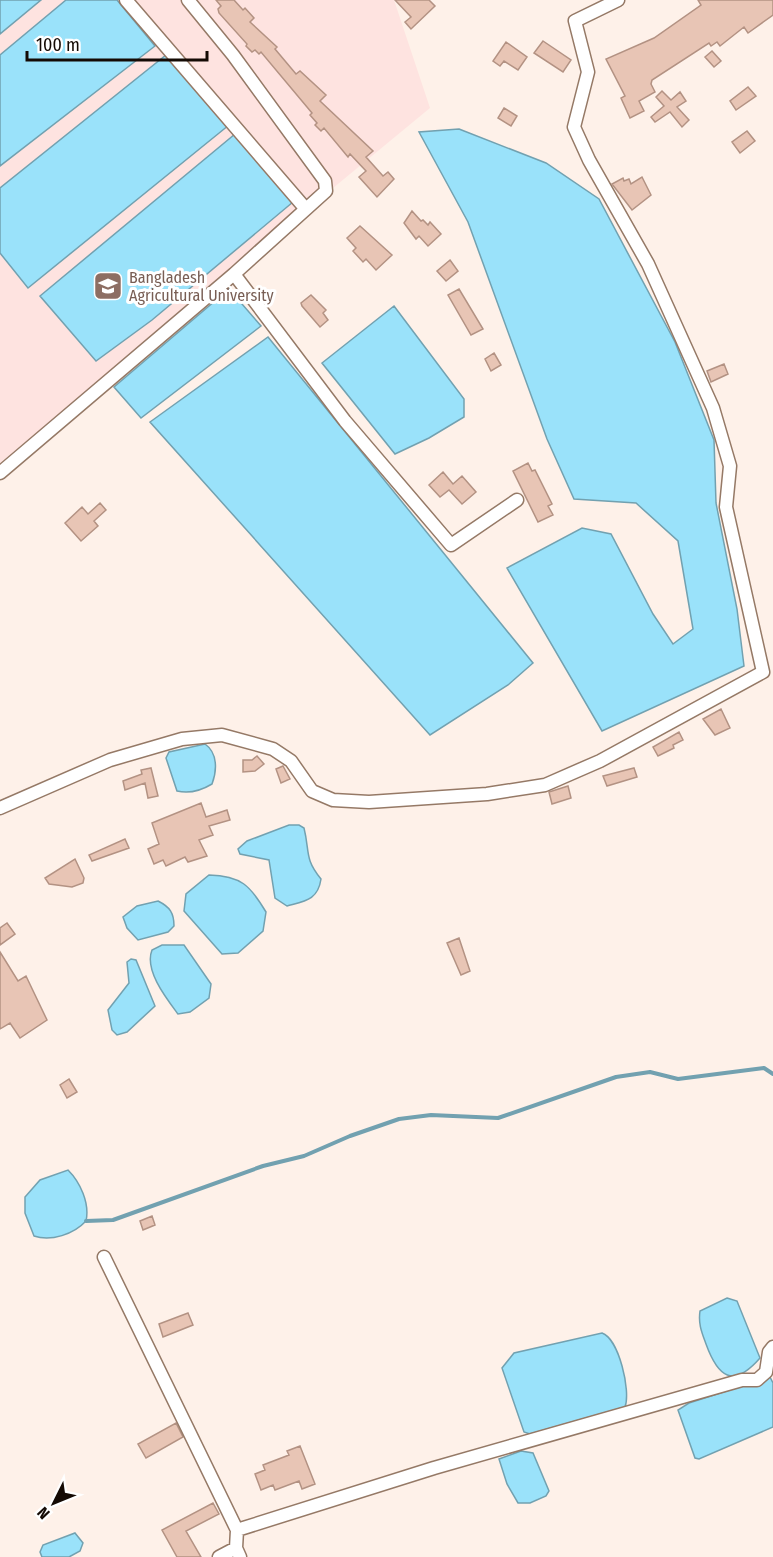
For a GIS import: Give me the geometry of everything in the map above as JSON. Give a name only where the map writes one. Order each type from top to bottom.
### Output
[{"type":"street","points":[[126,0],[305,208]]},
{"type":"street","points":[[0,473],[234,274],[326,191],[325,181],[233,55],[188,0]]},
{"type":"street","points":[[0,808],[110,760],[182,739],[222,735],[273,749],[291,761],[312,790],[333,800],[369,802],[487,794],[545,785],[600,761],[763,672],[726,507],[730,466],[713,408],[648,264],[589,160],[574,127],[588,72],[575,21],[618,0]]},
{"type":"street","points":[[234,274],[345,421],[451,545],[518,500]]},
{"type":"street","points":[[104,1257],[237,1530],[238,1552],[219,1557]]},
{"type":"street","points":[[237,1530],[434,1468],[640,1408],[742,1380],[757,1380],[766,1372],[769,1352],[773,1347]]},
{"type":"shaded area","name":"Bangladesh Agricultural University","points":[[0,0],[394,0],[430,108],[0,463]]},
{"type":"water","points":[[0,0],[41,0],[0,34]]},
{"type":"water","points":[[66,0],[117,0],[155,46],[0,166],[0,55]]},
{"type":"water","points":[[166,55],[229,125],[28,288],[0,253],[0,188]]},
{"type":"water","points":[[459,129],[546,163],[599,199],[675,342],[714,440],[716,503],[737,609],[744,666],[602,731],[507,568],[582,528],[611,534],[653,614],[673,644],[693,629],[678,541],[636,503],[574,499],[547,439],[468,222],[419,132]]},
{"type":"water","points":[[235,134],[293,202],[152,320],[96,361],[40,296]]},
{"type":"water","points":[[229,289],[261,326],[141,418],[114,387]]},
{"type":"water","points":[[394,306],[464,399],[464,417],[429,438],[395,454],[322,363]]},
{"type":"water","points":[[268,337],[533,663],[508,685],[430,735],[150,422]]},
{"type":"water","points":[[205,744],[212,752],[215,762],[212,784],[195,791],[177,791],[166,758],[169,752]]},
{"type":"water","points":[[289,825],[299,825],[304,828],[312,866],[321,879],[314,895],[305,901],[287,906],[275,898],[269,860],[240,854],[238,849],[247,841]]},
{"type":"water","points":[[209,875],[229,877],[244,884],[255,895],[266,912],[263,931],[238,953],[222,954],[184,911],[186,894]]},
{"type":"water","points":[[158,901],[170,911],[174,926],[168,932],[138,940],[127,928],[123,917],[137,906]]},
{"type":"water","points":[[162,945],[184,945],[211,984],[209,998],[190,1012],[178,1014],[162,992],[154,975],[150,958],[152,950]]},
{"type":"water","points":[[131,959],[136,960],[155,1006],[127,1032],[117,1035],[112,1030],[108,1010],[129,983],[127,962]]},
{"type":"water","points":[[68,1170],[83,1193],[87,1207],[86,1221],[75,1230],[62,1236],[41,1238],[34,1236],[25,1213],[25,1197],[40,1180]]},
{"type":"water","points":[[727,1298],[737,1301],[760,1358],[742,1374],[734,1376],[721,1371],[716,1364],[705,1340],[700,1320],[700,1311]]},
{"type":"water","points":[[602,1333],[614,1345],[622,1366],[626,1390],[625,1407],[530,1434],[524,1432],[502,1368],[514,1353]]},
{"type":"water","points":[[770,1377],[773,1383],[773,1427],[699,1459],[695,1458],[678,1410],[689,1403]]},
{"type":"water","points":[[521,1451],[533,1453],[549,1491],[546,1496],[530,1503],[518,1503],[507,1484],[499,1459]]},
{"type":"water","points":[[75,1533],[83,1543],[80,1551],[69,1557],[42,1557],[40,1552],[43,1545]]},
{"type":"building","points":[[216,0],[234,0],[243,10],[245,8],[254,18],[250,22],[277,47],[275,49],[296,74],[300,71],[326,95],[320,101],[373,151],[366,157],[383,176],[388,172],[394,179],[377,197],[359,177],[366,171],[350,154],[348,157],[324,128],[321,131],[315,125],[317,123],[310,115],[312,113],[261,52],[259,54],[255,50],[252,52],[219,13],[218,9],[221,6]]},
{"type":"building","points":[[395,0],[429,0],[435,6],[411,29],[405,22],[411,17]]},
{"type":"building","points":[[698,0],[773,0],[773,15],[748,33],[744,27],[720,46],[717,42],[711,46],[709,43],[652,80],[651,84],[655,92],[639,101],[644,111],[630,118],[621,98],[625,96],[606,59],[654,38],[701,5]]},
{"type":"building","points":[[543,41],[571,60],[563,72],[534,53]]},
{"type":"building","points":[[506,42],[527,57],[518,70],[504,61],[500,66],[493,61]]},
{"type":"building","points":[[712,51],[721,61],[714,67],[705,57]]},
{"type":"building","points":[[748,87],[756,96],[736,110],[730,101]]},
{"type":"building","points":[[662,91],[671,100],[680,92],[686,101],[677,107],[689,120],[682,127],[670,112],[655,122],[651,117],[664,106],[656,97]]},
{"type":"building","points":[[504,108],[517,116],[511,126],[498,118]]},
{"type":"building","points":[[747,131],[755,141],[740,153],[732,142]]},
{"type":"building","points":[[642,177],[651,195],[632,210],[612,184],[623,178],[624,181],[629,179],[631,184]]},
{"type":"building","points":[[412,211],[421,221],[423,220],[428,225],[430,222],[441,234],[428,246],[419,236],[416,239],[404,223]]},
{"type":"building","points":[[360,226],[392,255],[376,270],[366,259],[363,262],[353,251],[356,248],[347,238]]},
{"type":"building","points":[[450,260],[458,271],[446,281],[437,271]]},
{"type":"building","points":[[459,289],[483,329],[471,335],[448,295]]},
{"type":"building","points":[[311,295],[326,310],[323,313],[328,320],[320,327],[301,303]]},
{"type":"building","points":[[494,353],[501,365],[491,371],[485,359]]},
{"type":"building","points":[[724,364],[728,374],[711,382],[707,371]]},
{"type":"building","points":[[528,463],[532,471],[535,470],[552,504],[548,506],[553,515],[538,522],[513,471]]},
{"type":"building","points":[[443,472],[453,484],[462,476],[476,492],[462,504],[449,490],[440,497],[429,485]]},
{"type":"building","points":[[100,503],[106,510],[94,521],[98,526],[81,541],[65,523],[82,507],[88,514]]},
{"type":"building","points":[[721,709],[730,728],[715,735],[703,719]]},
{"type":"building","points":[[679,732],[683,740],[673,745],[674,748],[658,756],[653,747]]},
{"type":"building","points":[[257,756],[264,764],[255,771],[243,772],[243,760],[252,760]]},
{"type":"building","points":[[283,766],[290,779],[281,783],[276,769]]},
{"type":"building","points":[[151,768],[158,796],[148,798],[145,783],[125,790],[123,781],[142,774],[141,770]]},
{"type":"building","points":[[634,768],[637,777],[607,786],[603,776]]},
{"type":"building","points":[[568,786],[571,798],[552,804],[549,792]]},
{"type":"building","points":[[201,803],[206,817],[227,810],[230,820],[209,826],[213,835],[199,840],[207,856],[188,862],[185,857],[166,866],[163,860],[154,864],[148,849],[159,844],[152,823]]},
{"type":"building","points":[[125,839],[129,848],[92,861],[89,855]]},
{"type":"building","points":[[75,859],[84,878],[83,883],[72,887],[49,884],[45,878]]},
{"type":"building","points":[[7,923],[15,934],[0,945],[0,928]]},
{"type":"building","points":[[459,938],[470,971],[461,975],[447,943]]},
{"type":"building","points":[[0,952],[18,981],[26,976],[47,1020],[20,1038],[10,1023],[0,1029]]},
{"type":"building","points":[[69,1079],[77,1092],[67,1098],[60,1085]]},
{"type":"building","points":[[152,1216],[155,1225],[143,1230],[140,1221]]},
{"type":"building","points":[[188,1313],[193,1325],[163,1337],[159,1324]]},
{"type":"building","points":[[176,1423],[183,1437],[146,1458],[138,1444]]},
{"type":"building","points":[[300,1446],[315,1484],[302,1489],[299,1481],[275,1490],[273,1485],[261,1490],[255,1474],[265,1470],[263,1465],[289,1455],[287,1451]]},
{"type":"building","points":[[213,1503],[219,1514],[186,1531],[201,1557],[177,1557],[162,1530]]},
{"type":"waterway","points":[[86,1221],[113,1220],[263,1166],[304,1156],[350,1136],[399,1119],[431,1115],[498,1118],[616,1077],[650,1072],[678,1079],[764,1068],[773,1074]]},
{"type":"place","name":"Bangladesh Agricultural University","points":[[108,286]]}]
